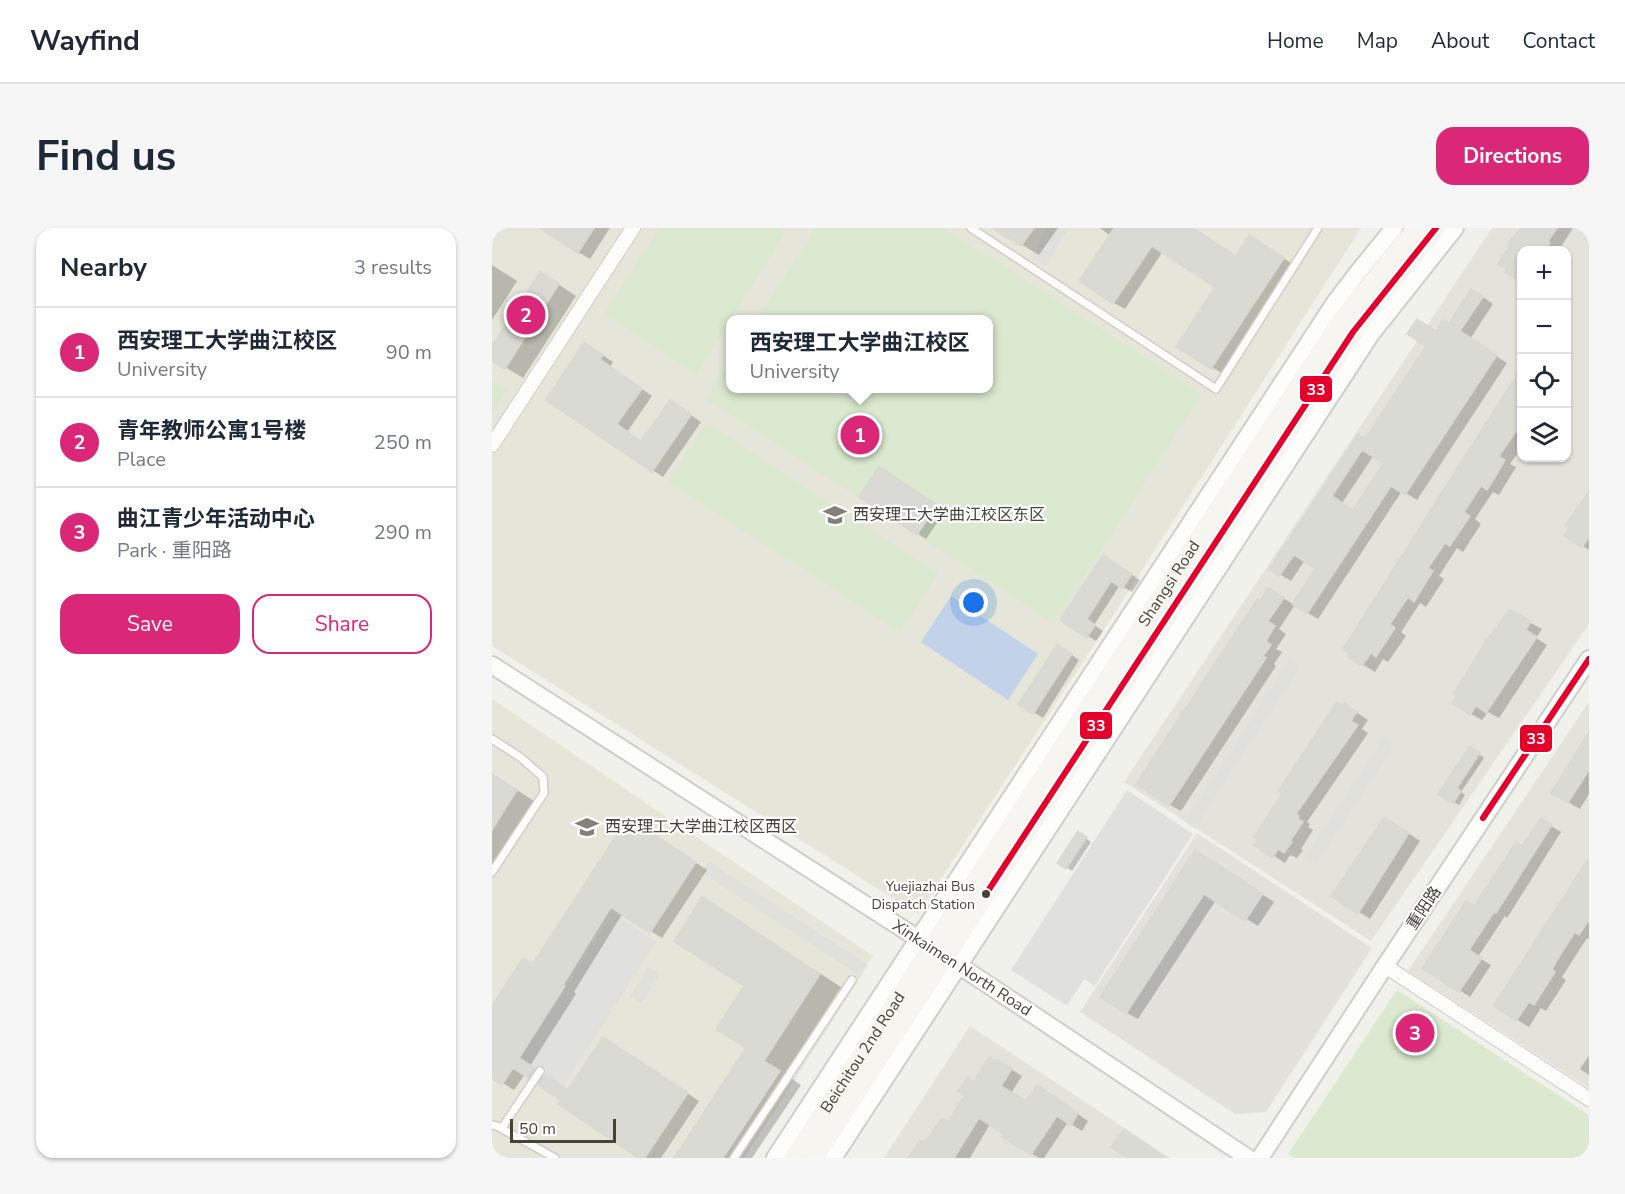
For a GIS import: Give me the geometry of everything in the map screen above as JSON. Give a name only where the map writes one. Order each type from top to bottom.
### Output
[{"type":"main road","name":"Shangsi Road","points":[[938,952],[1341,321],[1416,228]]},
{"type":"main road","name":"Shangsi Road","points":[[938,952],[1353,332],[1436,228]]},
{"type":"main road","name":"Beichitou 2nd Road","points":[[794,1158],[938,952]]},
{"type":"main road","name":"Beichitou 2nd Road","points":[[814,1158],[938,952]]},
{"type":"street","points":[[492,445],[633,228]]},
{"type":"street","points":[[833,1158],[938,952],[1336,301],[1395,228]]},
{"type":"street","points":[[776,1158],[938,952],[1371,334],[1455,228]]},
{"type":"street","name":"重阳路","points":[[1260,1158],[1589,659]]},
{"type":"street","name":"Xinkaimen North Road","points":[[492,665],[938,952],[1248,1158]]},
{"type":"street","points":[[1385,966],[1589,1099]]},
{"type":"lane","points":[[971,228],[1216,389],[1318,228]]},
{"type":"lane","points":[[492,739],[520,757],[543,777],[544,793],[492,872]]},
{"type":"lane","points":[[734,1158],[852,980]]},
{"type":"lane","points":[[502,1128],[540,1071]]},
{"type":"lane","points":[[492,1125],[502,1128],[555,1158]]},
{"type":"shaded area","name":"西安理工大学曲江校区东区","points":[[492,228],[1361,228],[1096,642],[918,914],[492,646]]},
{"type":"shaded area","points":[[1048,228],[1069,228],[1045,266],[1030,256]]},
{"type":"shaded area","points":[[1492,228],[1589,228],[1589,624],[1371,941],[1124,782]]},
{"type":"shaded area","points":[[1290,659],[1300,666],[1195,828],[1185,822]]},
{"type":"shaded area","name":"西安理工大学曲江校区西区","points":[[492,699],[873,956],[744,1158],[492,1158]]},
{"type":"shaded area","points":[[1589,702],[1589,1088],[1408,971]]},
{"type":"shaded area","points":[[1382,740],[1393,746],[1317,862],[1307,856]]},
{"type":"shaded area","points":[[1127,790],[1193,834],[1095,986],[1084,979],[1067,1006],[1011,970]]},
{"type":"shaded area","points":[[1197,833],[1372,948],[1266,1112],[1235,1114],[1080,1012]]},
{"type":"shaded area","points":[[709,862],[867,964],[859,975],[702,873]]},
{"type":"shaded area","points":[[613,913],[656,942],[563,1086],[520,1059]]},
{"type":"shaded area","points":[[648,967],[660,974],[641,1003],[630,996]]},
{"type":"shaded area","points":[[970,1026],[1170,1158],[884,1158]]},
{"type":"green space","points":[[660,228],[777,228],[785,233],[733,315],[726,315],[726,326],[696,374],[604,314]]},
{"type":"green space","points":[[816,228],[944,228],[1202,394],[1054,623],[706,399],[726,368],[726,393],[993,393],[993,315],[760,315]]},
{"type":"green space","points":[[492,381],[507,390],[492,413]]},
{"type":"green space","points":[[706,423],[938,573],[900,632],[668,482]]},
{"type":"green space","points":[[1397,990],[1589,1115],[1589,1158],[1295,1158],[1288,1154]]},
{"type":"water","points":[[951,596],[1038,654],[1008,700],[921,642]]},
{"type":"building","points":[[540,228],[594,228],[578,253]]},
{"type":"building","points":[[992,228],[1034,228],[1021,246]]},
{"type":"building","points":[[1114,228],[1193,228],[1236,256],[1249,235],[1284,258],[1211,369],[1176,347],[1215,287],[1152,246],[1113,304],[1079,281]]},
{"type":"building","points":[[1521,228],[1557,228],[1548,241],[1550,243],[1548,246],[1517,246],[1517,280],[1498,264],[1509,247],[1507,245]]},
{"type":"building","points":[[540,272],[559,284],[505,369],[492,361],[492,346]]},
{"type":"building","points":[[1471,289],[1483,297],[1460,331],[1497,355],[1405,495],[1391,486],[1307,614],[1292,604],[1315,569],[1294,555],[1279,576],[1269,569],[1358,434],[1365,439],[1426,346],[1407,334],[1417,319],[1436,331],[1443,320],[1449,323]],"holes":[[[1362,450],[1384,463],[1353,510],[1332,496]]]},
{"type":"building","points":[[584,342],[603,355],[600,359],[642,389],[617,424],[641,441],[670,400],[691,415],[652,472],[546,400]]},
{"type":"building","points":[[1517,375],[1517,430],[1499,456],[1505,460],[1487,490],[1481,486],[1464,512],[1470,516],[1450,546],[1445,543],[1428,568],[1433,571],[1414,602],[1408,597],[1390,624],[1395,628],[1376,657],[1371,653],[1362,666],[1348,657],[1350,654],[1343,649]]},
{"type":"building","points":[[879,466],[937,505],[917,535],[859,497]]},
{"type":"building","points":[[1589,491],[1589,538],[1582,547],[1564,536],[1569,529],[1565,526]]},
{"type":"building","points":[[1103,555],[1132,574],[1122,589],[1111,581],[1087,619],[1095,625],[1087,638],[1060,620]]},
{"type":"building","points":[[1268,587],[1284,598],[1268,621],[1275,626],[1266,641],[1271,645],[1263,656],[1266,658],[1169,806],[1136,784],[1257,599],[1260,601]]},
{"type":"building","points":[[1510,610],[1531,621],[1526,630],[1537,637],[1486,713],[1476,706],[1470,715],[1452,703],[1457,696],[1453,694],[1489,637]]},
{"type":"building","points":[[1057,645],[1072,654],[1033,714],[1018,705]]},
{"type":"building","points":[[1337,702],[1343,705],[1344,703],[1357,712],[1351,721],[1358,725],[1296,814],[1303,822],[1290,841],[1292,842],[1284,853],[1278,849],[1273,858],[1254,845],[1258,839],[1254,837],[1282,794],[1278,791]]},
{"type":"building","points":[[1589,732],[1589,770],[1568,803],[1551,793]]},
{"type":"building","points":[[1470,746],[1480,753],[1457,788],[1461,791],[1453,804],[1438,794]]},
{"type":"building","points":[[492,774],[517,790],[492,830]]},
{"type":"building","points":[[628,817],[696,862],[650,933],[612,908],[609,910],[563,985],[565,986],[519,1058],[535,1068],[528,1078],[513,1068],[502,1085],[492,1078],[492,1006],[523,958],[533,964]]},
{"type":"building","points":[[1384,817],[1409,833],[1358,914],[1331,896]]},
{"type":"building","points":[[1541,818],[1552,825],[1496,913],[1494,912],[1469,950],[1482,958],[1459,992],[1422,968],[1466,901],[1474,906],[1516,842],[1522,846]]},
{"type":"building","points":[[1078,831],[1087,837],[1066,869],[1057,863]]},
{"type":"building","points":[[1195,850],[1263,894],[1245,921],[1204,894],[1126,1014],[1100,997]]},
{"type":"building","points":[[1589,858],[1589,920],[1579,935],[1575,932],[1562,952],[1552,969],[1555,972],[1534,1005],[1529,1002],[1516,1021],[1493,1006]]},
{"type":"building","points":[[702,897],[820,974],[764,1061],[780,1071],[723,1158],[674,1158],[746,1048],[716,1029],[744,986],[674,941]]},
{"type":"building","points":[[603,1037],[688,1093],[645,1158],[639,1158],[558,1104],[561,1100],[538,1085],[544,1074],[568,1090]]},
{"type":"building","points":[[989,1057],[996,1062],[997,1059],[1012,1069],[1001,1086],[1026,1101],[1037,1085],[1078,1113],[1071,1126],[1057,1116],[1031,1155],[1002,1137],[1004,1134],[979,1118],[954,1158],[908,1158],[920,1140],[925,1143],[942,1118],[948,1122],[965,1095],[958,1091],[967,1077],[974,1081]]},
{"type":"building","points":[[1124,1129],[1166,1158],[1128,1158],[1111,1147]]},
{"type":"transit line","name":"33","points":[[986,894],[1353,332],[1436,228]]},
{"type":"transit line","name":"33","points":[[1483,818],[1589,659]]},
{"type":"place","name":"青年教师公寓1号楼","points":[[526,315]]},
{"type":"place","name":"西安理工大学曲江校区","points":[[860,435]]},
{"type":"place","name":"西安理工大学曲江校区东区","points":[[835,515]]},
{"type":"place","name":"西安理工大学曲江校区西区","points":[[587,827]]},
{"type":"place","name":"Yuejiazhai Bus Dispatch Station","points":[[986,894]]},
{"type":"place","name":"曲江青少年活动中心","points":[[1415,1033]]}]
